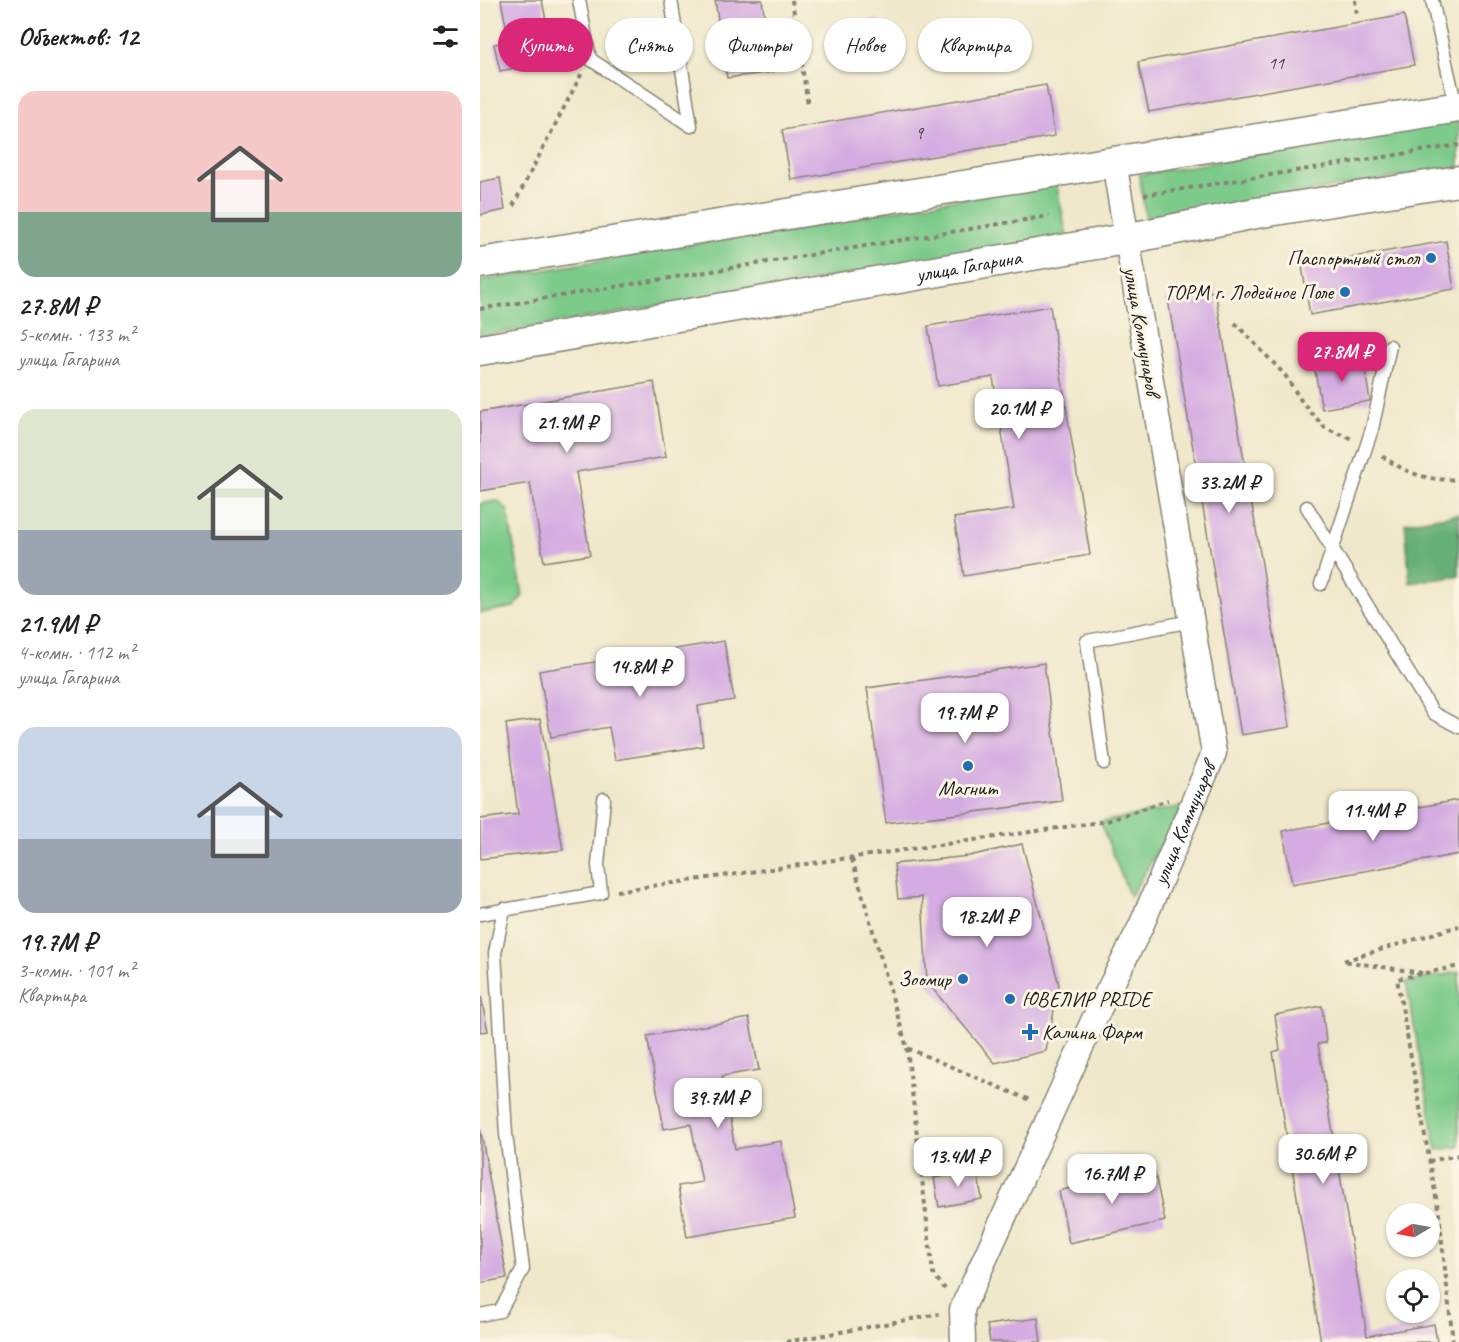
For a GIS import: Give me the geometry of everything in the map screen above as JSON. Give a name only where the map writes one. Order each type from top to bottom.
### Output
[{"type":"street","points":[[480,263],[1458,108]]},
{"type":"street","name":"улица Коммунаров","points":[[963,1342],[962,1309],[1052,1109],[1141,926],[1214,753],[1125,239],[1114,162]]},
{"type":"street","name":"улица Гагарина","points":[[480,350],[1125,239],[1256,213],[1459,181]]},
{"type":"lane","points":[[579,0],[582,18]]},
{"type":"lane","points":[[593,61],[691,126],[671,0]]},
{"type":"lane","points":[[1432,0],[1458,108]]},
{"type":"lane","points":[[1321,584],[1367,446],[1390,346]]},
{"type":"lane","points":[[1307,507],[1433,713],[1459,727]]},
{"type":"lane","points":[[1104,763],[1088,641],[1192,621]]},
{"type":"lane","points":[[480,914],[601,893],[598,865],[604,799]]},
{"type":"lane","points":[[480,1315],[500,1311],[523,1269],[506,1134],[495,953],[504,909]]},
{"type":"path","points":[[792,0],[808,105]]},
{"type":"path","points":[[1355,0],[1358,14]]},
{"type":"path","points":[[513,206],[583,72]]},
{"type":"path","points":[[1137,196],[1459,145]]},
{"type":"path","points":[[480,309],[1048,216]]},
{"type":"path","points":[[1235,323],[1285,375],[1302,402],[1325,428],[1367,446],[1393,464],[1419,477],[1442,481],[1459,479]]},
{"type":"path","points":[[601,893],[1107,821],[1199,789]]},
{"type":"path","points":[[786,1342],[962,1309],[933,1274],[907,1048],[852,859]]},
{"type":"path","points":[[1427,974],[1343,961],[1459,926]]},
{"type":"path","points":[[1453,1342],[1438,1215],[1397,979],[1459,966]]},
{"type":"path","points":[[907,1048],[1052,1109]]},
{"type":"path","points":[[1429,1161],[1459,1155]]},
{"type":"green space","points":[[1459,120],[1459,167],[1146,218],[1139,175]]},
{"type":"green space","points":[[1056,182],[1067,238],[480,336],[480,281]]},
{"type":"green space","points":[[497,501],[507,509],[523,595],[514,607],[480,613],[480,504]]},
{"type":"green space","points":[[1459,514],[1459,576],[1410,583],[1405,523]]},
{"type":"green space","points":[[1184,806],[1130,897],[1100,822]]},
{"type":"green space","points":[[1459,972],[1459,1147],[1437,1150],[1406,982]]},
{"type":"building","points":[[501,0],[542,0],[546,18],[505,18]]},
{"type":"building","points":[[715,0],[762,0],[765,18],[718,18]]},
{"type":"building","points":[[1404,15],[1414,65],[1149,112],[1138,62]]},
{"type":"building","points":[[498,43],[498,62],[494,44]]},
{"type":"building","points":[[726,72],[773,72],[727,78]]},
{"type":"building","points":[[1046,85],[1055,136],[791,180],[782,130]]},
{"type":"building","points":[[500,178],[505,210],[480,215],[480,182]]},
{"type":"building","points":[[1446,241],[1454,289],[1310,315],[1302,266]]},
{"type":"building","points":[[1215,291],[1290,727],[1241,735],[1168,299]]},
{"type":"building","points":[[1050,306],[1090,555],[964,576],[954,518],[1014,509],[993,377],[938,386],[928,326]]},
{"type":"building","points":[[1363,358],[1370,401],[1322,409],[1314,366]]},
{"type":"building","points":[[654,382],[666,457],[576,472],[590,555],[544,562],[530,483],[480,491],[480,412]]},
{"type":"building","points":[[724,641],[734,700],[698,706],[703,746],[615,760],[609,727],[551,737],[539,671]]},
{"type":"building","name":"Магнит","points":[[1044,663],[1062,801],[886,823],[867,688]]},
{"type":"building","points":[[540,719],[563,850],[480,859],[480,819],[518,814],[506,724]]},
{"type":"building","points":[[1459,800],[1459,854],[1292,884],[1283,831]]},
{"type":"building","points":[[1022,844],[1059,985],[1046,1051],[995,1063],[927,982],[922,897],[898,899],[894,864],[969,856]]},
{"type":"building","points":[[480,992],[488,1031],[480,1032]]},
{"type":"building","points":[[1322,1006],[1326,1043],[1318,1044],[1367,1336],[1434,1324],[1437,1342],[1321,1342],[1273,1052],[1280,1050],[1275,1015]]},
{"type":"building","points":[[749,1018],[759,1070],[722,1076],[735,1149],[781,1141],[795,1218],[687,1237],[678,1186],[702,1182],[691,1124],[664,1129],[647,1036]]},
{"type":"building","points":[[480,1127],[507,1278],[480,1283]]},
{"type":"building","points":[[1153,1165],[1165,1221],[1069,1243],[1059,1191]]},
{"type":"building","points":[[977,1170],[982,1199],[939,1207],[934,1178]]},
{"type":"building","points":[[1038,1318],[1041,1342],[990,1342],[987,1325]]},
{"type":"place","name":"Паспортный стол","points":[[1431,258]]},
{"type":"place","name":"ТОРМ г. Лодейное Поле","points":[[1345,292]]},
{"type":"place","name":"Магнит","points":[[968,766]]},
{"type":"place","name":"Зоомир","points":[[963,979]]},
{"type":"place","name":"ЮВЕЛИР PRIDE","points":[[1010,999]]},
{"type":"place","name":"Калина Фарм","points":[[1030,1032]]}]
